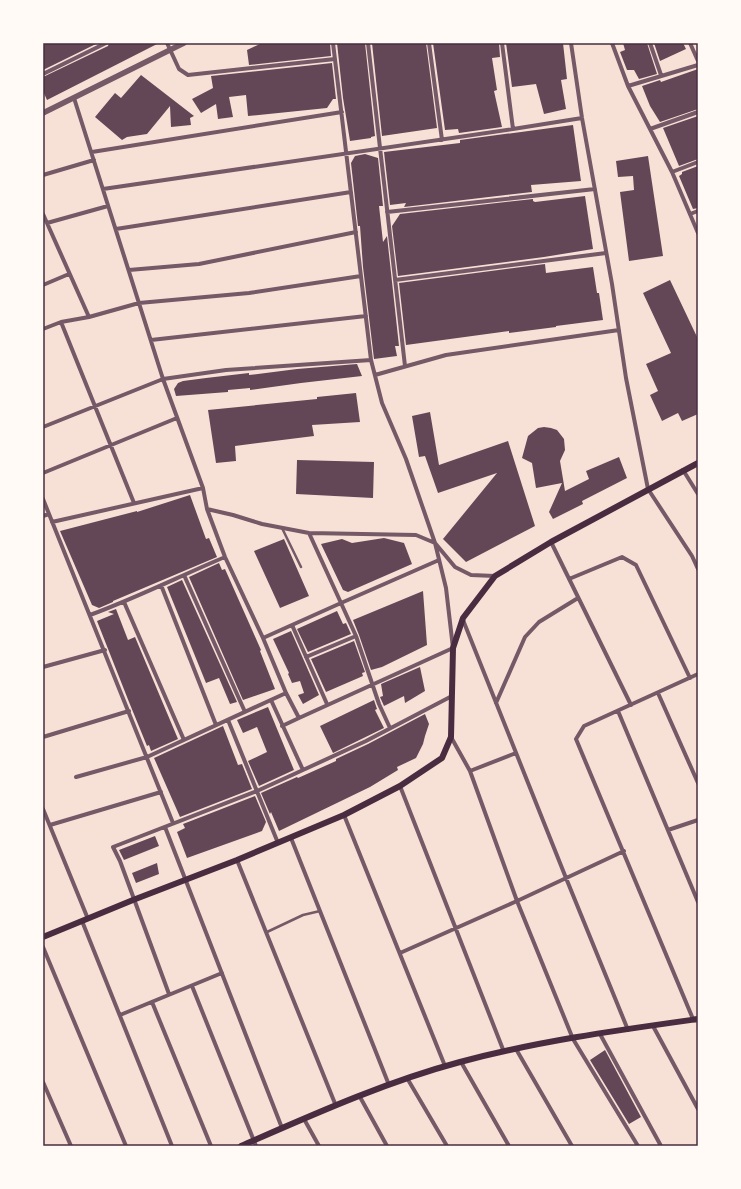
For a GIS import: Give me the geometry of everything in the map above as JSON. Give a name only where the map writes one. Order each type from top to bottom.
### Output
[{"type":"main road","points":[[43,937],[237,860],[344,815],[400,786],[442,758],[451,737],[454,648],[462,618],[495,576],[550,542],[698,463]]},
{"type":"main road","points":[[241,1146],[254,1143],[282,1128],[389,1085],[445,1066],[516,1049],[696,1019]]},
{"type":"street","points":[[43,74],[106,43]]},
{"type":"street","points":[[167,43],[179,69],[188,75],[336,59]]},
{"type":"street","points":[[43,113],[184,43]]},
{"type":"street","points":[[282,726],[327,704],[454,648],[446,588],[435,544],[406,459],[382,403],[371,360],[334,43]]},
{"type":"street","points":[[368,43],[405,366]]},
{"type":"street","points":[[429,43],[442,140]]},
{"type":"street","points":[[502,43],[513,129]]},
{"type":"street","points":[[571,43],[582,118],[612,284],[626,378],[648,489],[692,556],[698,569]]},
{"type":"street","points":[[612,43],[628,86],[672,172],[698,233]]},
{"type":"street","points":[[650,43],[661,75]]},
{"type":"street","points":[[690,43],[698,61]]},
{"type":"street","points":[[628,86],[698,65]]},
{"type":"street","points":[[74,98],[163,379],[203,488],[207,509],[225,557],[263,638],[286,693],[299,718]]},
{"type":"street","points":[[92,152],[342,112]]},
{"type":"street","points":[[650,128],[698,112]]},
{"type":"street","points":[[103,189],[442,140],[582,118]]},
{"type":"street","points":[[43,175],[94,160]]},
{"type":"street","points":[[672,172],[698,162]]},
{"type":"street","points":[[387,212],[595,189]]},
{"type":"street","points":[[116,229],[351,192]]},
{"type":"street","points":[[47,223],[108,206]]},
{"type":"street","points":[[690,214],[698,211]]},
{"type":"street","points":[[43,214],[89,317]]},
{"type":"street","points":[[129,270],[199,264],[356,232]]},
{"type":"street","points":[[395,280],[606,253]]},
{"type":"street","points":[[43,285],[69,274]]},
{"type":"street","points":[[43,329],[61,322],[89,317],[139,303],[249,293],[361,276]]},
{"type":"street","points":[[151,340],[366,316]]},
{"type":"street","points":[[61,322],[134,504]]},
{"type":"street","points":[[375,375],[446,356],[619,330]]},
{"type":"street","points":[[43,426],[163,379],[226,370],[371,360]]},
{"type":"street","points":[[43,473],[177,418]]},
{"type":"street","points":[[683,470],[698,494]]},
{"type":"street","points":[[52,522],[203,488]]},
{"type":"street","points":[[43,499],[105,650],[173,823]]},
{"type":"street","points":[[207,509],[262,524],[309,533],[416,535],[435,544],[455,567],[472,575],[495,576]]},
{"type":"street","points":[[43,516],[49,514]]},
{"type":"street","points":[[309,533],[356,636],[379,704],[390,728]]},
{"type":"street","points":[[550,542],[631,705]]},
{"type":"street","points":[[90,614],[124,602],[225,557]]},
{"type":"street","points":[[569,579],[622,558],[636,565],[690,678]]},
{"type":"street","points":[[263,638],[439,560]]},
{"type":"street","points":[[184,575],[245,712]]},
{"type":"street","points":[[160,585],[216,725]]},
{"type":"street","points":[[496,703],[525,637],[539,622],[578,598]]},
{"type":"street","points":[[124,602],[184,740]]},
{"type":"street","points":[[462,618],[628,1030]]},
{"type":"street","points":[[292,625],[327,704]]},
{"type":"street","points":[[306,657],[356,636]]},
{"type":"street","points":[[43,666],[105,650]]},
{"type":"street","points":[[696,1019],[576,739],[584,726],[698,674]]},
{"type":"street","points":[[76,777],[147,757],[286,693]]},
{"type":"street","points":[[658,693],[698,783]]},
{"type":"street","points":[[169,994],[133,900],[120,860],[113,847],[257,791],[390,728],[452,696]]},
{"type":"street","points":[[270,700],[303,770]]},
{"type":"street","points":[[618,711],[698,902]]},
{"type":"street","points":[[43,737],[129,712]]},
{"type":"street","points":[[228,720],[278,843]]},
{"type":"street","points":[[451,737],[470,771],[517,901],[573,1039],[638,1146]]},
{"type":"street","points":[[470,771],[516,753]]},
{"type":"street","points":[[400,786],[504,1052]]},
{"type":"street","points":[[50,826],[161,792]]},
{"type":"street","points":[[43,810],[88,919]]},
{"type":"street","points":[[344,815],[445,1066]]},
{"type":"street","points":[[668,830],[698,820]]},
{"type":"street","points":[[165,827],[187,880],[282,1128]]},
{"type":"street","points":[[291,838],[389,1085]]},
{"type":"street","points":[[400,953],[624,851]]},
{"type":"street","points":[[237,860],[336,1106]]},
{"type":"street","points":[[82,921],[172,1146]]},
{"type":"street","points":[[43,947],[126,1146]]},
{"type":"street","points":[[120,1015],[222,973]]},
{"type":"street","points":[[192,986],[254,1143]]},
{"type":"street","points":[[152,1002],[211,1146]]},
{"type":"street","points":[[653,1026],[698,1109]]},
{"type":"street","points":[[600,1034],[661,1146]]},
{"type":"street","points":[[516,1049],[572,1146]]},
{"type":"street","points":[[461,1062],[509,1146]]},
{"type":"street","points":[[407,1078],[447,1146]]},
{"type":"street","points":[[43,1082],[71,1146]]},
{"type":"street","points":[[360,1097],[387,1146]]},
{"type":"street","points":[[304,1119],[319,1146]]},
{"type":"lane","points":[[282,528],[301,567]]},
{"type":"lane","points":[[266,932],[303,915],[320,912]]},
{"type":"building","points":[[43,43],[98,43],[43,70]]},
{"type":"building","points":[[109,43],[159,43],[47,100],[43,91],[43,77],[108,46]]},
{"type":"building","points":[[262,43],[330,43],[331,56],[249,65],[247,50]]},
{"type":"building","points":[[337,43],[365,43],[375,136],[371,138],[350,141],[343,98]]},
{"type":"building","points":[[372,43],[426,43],[437,128],[382,136]]},
{"type":"building","points":[[433,43],[499,43],[500,57],[492,58],[497,90],[494,91],[502,127],[459,133],[458,129],[445,130]]},
{"type":"building","points":[[506,43],[563,43],[567,79],[561,80],[566,109],[544,114],[536,84],[512,87]]},
{"type":"building","points":[[623,43],[647,43],[657,74],[639,79],[634,70],[627,70],[620,52],[625,50]]},
{"type":"building","points":[[654,43],[683,43],[686,49],[660,61]]},
{"type":"building","points":[[332,63],[336,99],[333,99],[327,108],[248,116],[246,95],[229,97],[233,117],[218,119],[216,104],[201,113],[192,99],[213,88],[211,76]]},
{"type":"building","points":[[698,69],[698,109],[660,122],[650,106],[642,86],[660,80],[661,82]]},
{"type":"building","points":[[141,75],[194,116],[190,118],[191,125],[171,127],[170,106],[147,134],[127,137],[122,140],[95,117],[115,93],[121,98]]},
{"type":"building","points":[[698,116],[698,159],[679,166],[663,128]]},
{"type":"building","points":[[573,125],[581,181],[531,185],[532,192],[404,207],[406,203],[390,205],[384,152],[460,143],[460,140]]},
{"type":"building","points":[[365,154],[378,158],[383,206],[379,206],[383,242],[387,236],[399,346],[395,346],[397,356],[374,359],[363,267],[360,226],[358,226],[351,163],[355,156]]},
{"type":"building","points":[[648,156],[663,256],[629,261],[620,192],[634,190],[633,176],[618,177],[616,161]]},
{"type":"building","points":[[698,166],[698,208],[693,209],[679,176],[682,172]]},
{"type":"building","points":[[585,196],[593,249],[544,257],[398,276],[392,226],[400,214],[533,199],[535,202]]},
{"type":"building","points":[[545,264],[546,273],[593,267],[603,320],[406,345],[399,283]]},
{"type":"building","points":[[670,280],[698,339],[698,414],[682,421],[678,413],[662,421],[650,395],[658,391],[646,364],[671,353],[643,293]]},
{"type":"building","points":[[357,364],[362,376],[250,390],[250,388],[228,390],[228,392],[176,396],[174,389],[178,383],[183,381],[249,373],[249,375]]},
{"type":"building","points":[[356,393],[360,422],[312,425],[314,436],[235,446],[236,461],[216,463],[208,410],[317,399],[317,397]]},
{"type":"building","points":[[430,412],[439,465],[508,441],[535,526],[466,562],[443,539],[497,473],[438,493],[425,456],[419,457],[412,416]]},
{"type":"building","points":[[544,427],[557,430],[564,439],[565,450],[560,461],[565,491],[589,479],[586,471],[619,457],[627,478],[582,501],[583,504],[553,519],[549,512],[562,483],[536,488],[532,463],[522,458],[528,436],[538,428]]},
{"type":"building","points":[[297,460],[374,462],[373,498],[296,494]]},
{"type":"building","points":[[190,495],[206,539],[209,538],[217,557],[99,608],[92,605],[60,531],[137,512]]},
{"type":"building","points":[[384,538],[404,543],[412,564],[348,592],[343,590],[321,544],[342,539],[352,543]]},
{"type":"building","points":[[284,539],[309,596],[280,608],[254,551]]},
{"type":"building","points":[[219,563],[222,570],[225,569],[261,650],[260,651],[275,689],[243,700],[189,577]]},
{"type":"building","points":[[182,580],[237,702],[230,704],[219,678],[206,683],[167,587]]},
{"type":"building","points":[[423,591],[427,645],[382,667],[371,670],[353,620]]},
{"type":"building","points":[[116,609],[128,640],[135,637],[178,739],[151,751],[149,745],[147,746],[97,621],[114,614],[108,612]]},
{"type":"building","points":[[337,611],[343,624],[346,623],[351,634],[308,652],[297,629]]},
{"type":"building","points":[[291,631],[319,695],[303,704],[298,695],[304,693],[300,681],[292,683],[288,674],[289,673],[273,639]]},
{"type":"building","points":[[354,641],[365,672],[362,673],[363,676],[326,692],[311,659]]},
{"type":"building","points":[[420,667],[425,691],[405,703],[404,696],[384,706],[380,697],[383,696],[381,684]]},
{"type":"building","points":[[374,700],[377,709],[375,710],[384,728],[333,753],[320,726]]},
{"type":"building","points":[[268,707],[294,770],[259,786],[248,761],[267,752],[257,727],[243,733],[237,720]]},
{"type":"building","points":[[425,714],[429,724],[423,744],[416,758],[397,767],[398,770],[370,787],[279,831],[261,793],[336,761],[336,759]]},
{"type":"building","points":[[223,726],[238,765],[242,764],[252,789],[180,817],[154,758]]},
{"type":"building","points":[[255,796],[266,822],[262,831],[187,858],[177,832],[185,828],[183,824]]},
{"type":"building","points":[[155,836],[159,846],[124,860],[119,850]]},
{"type":"building","points":[[157,863],[159,874],[136,883],[132,873]]},
{"type":"building","points":[[605,1050],[641,1117],[629,1124],[590,1060]]}]
